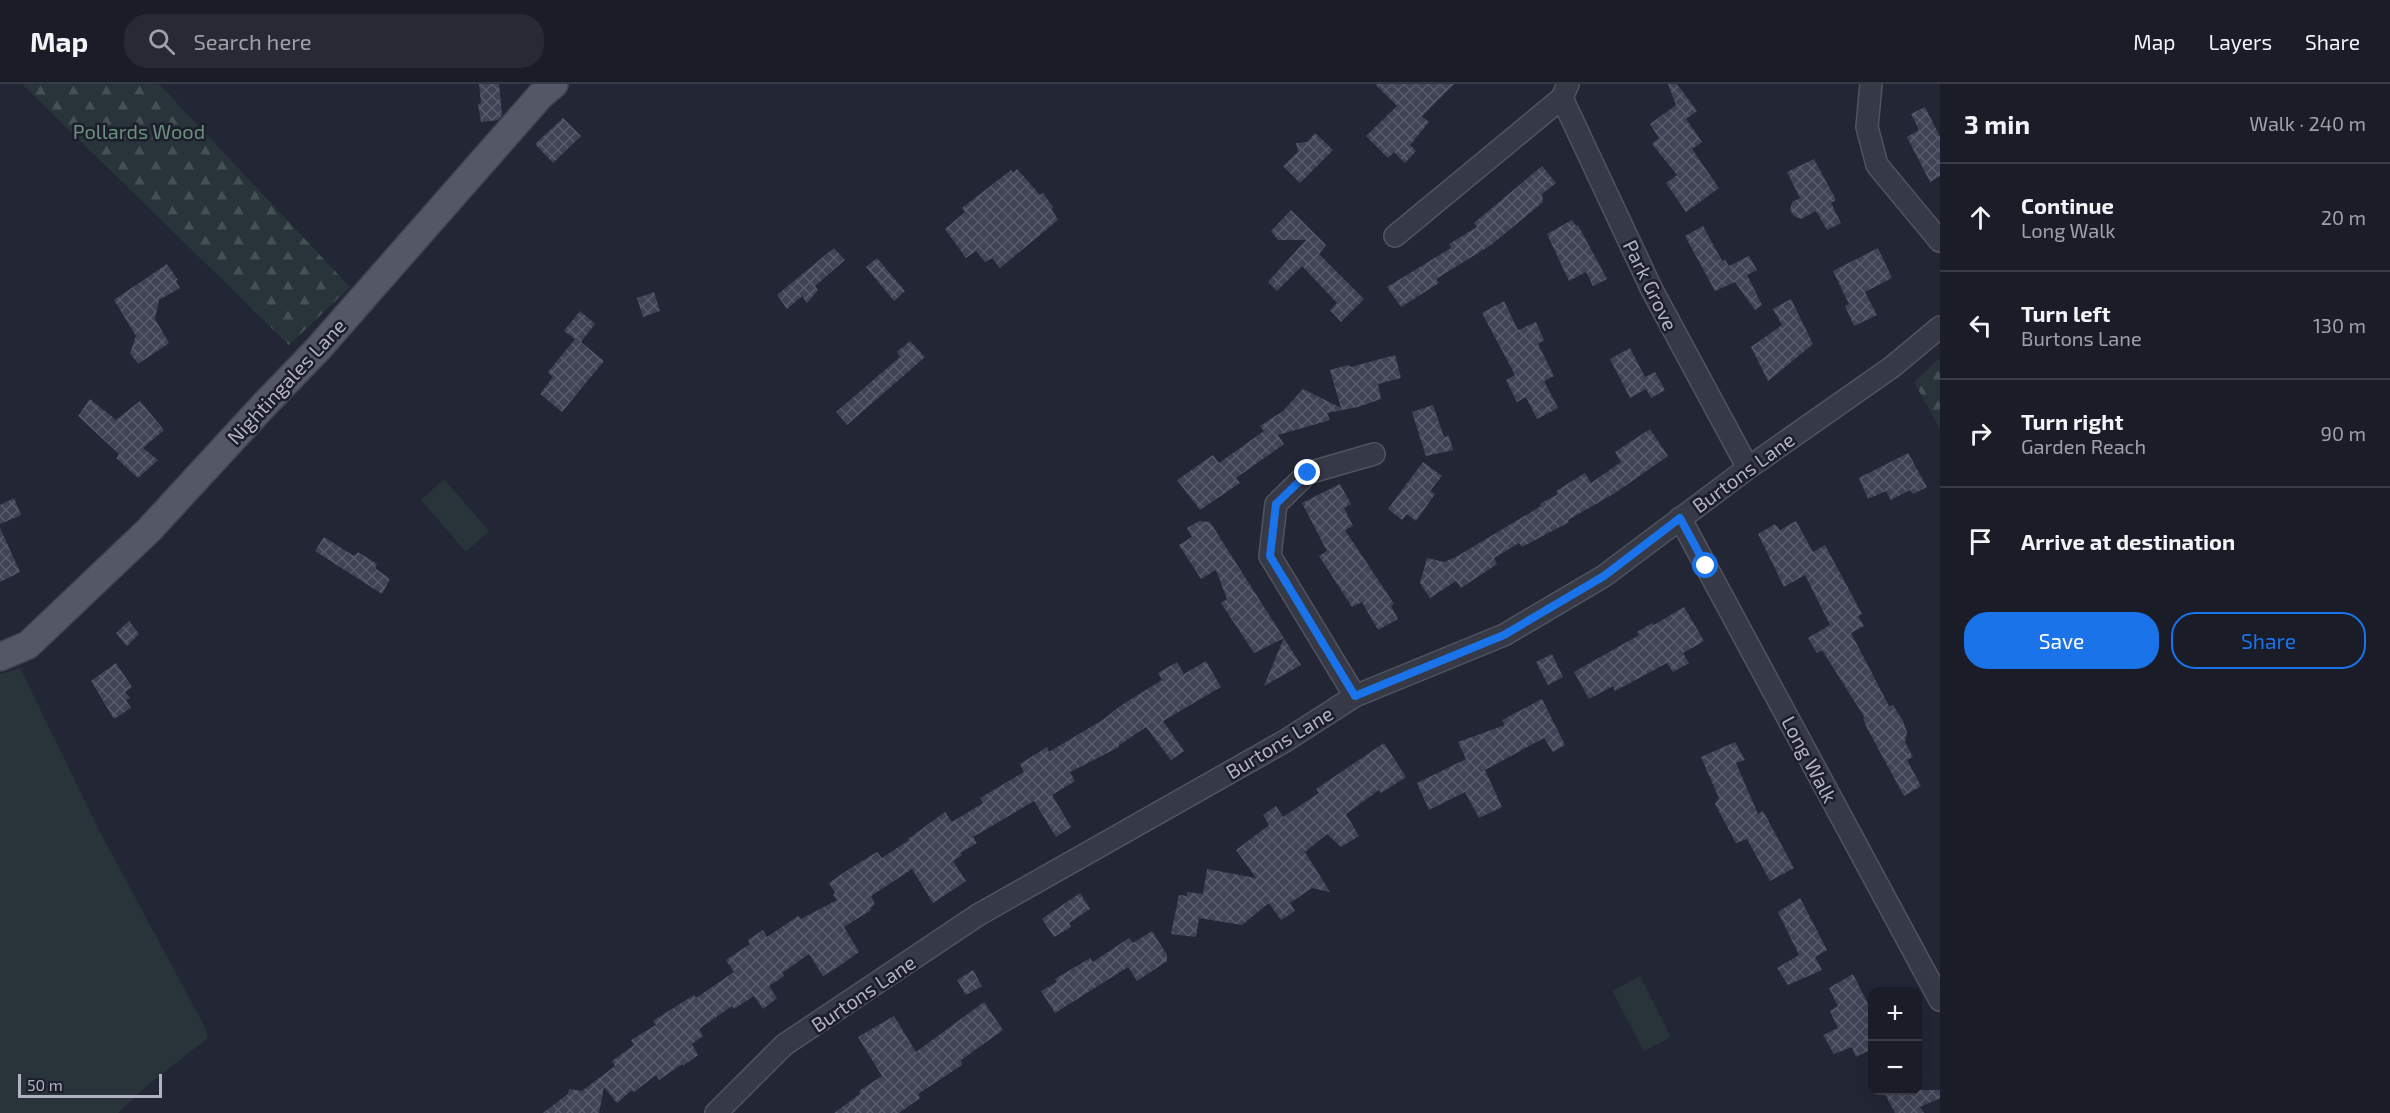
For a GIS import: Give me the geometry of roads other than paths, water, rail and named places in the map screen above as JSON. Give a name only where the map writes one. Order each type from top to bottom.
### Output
[{"type":"main road","name":"Nightingales Lane","points":[[0,657],[28,645],[149,530],[318,349],[540,96],[554,84]]},
{"type":"street","points":[[1871,84],[1867,127],[1877,165],[1940,241]]},
{"type":"street","name":"Park Grove","points":[[1395,236],[1565,91],[1652,290],[1748,468]]},
{"type":"street","name":"Burtons Lane","points":[[716,1113],[784,1046],[978,915],[1285,741],[1355,696],[1504,635],[1604,576],[1748,468],[1892,367],[1940,327]]},
{"type":"street","points":[[1355,696],[1270,556],[1276,504],[1308,473],[1374,454]]},
{"type":"street","name":"Long Walk","points":[[1680,518],[1940,1000]]},
{"type":"park label","name":"Pollards Wood","points":[[139,131]]}]
